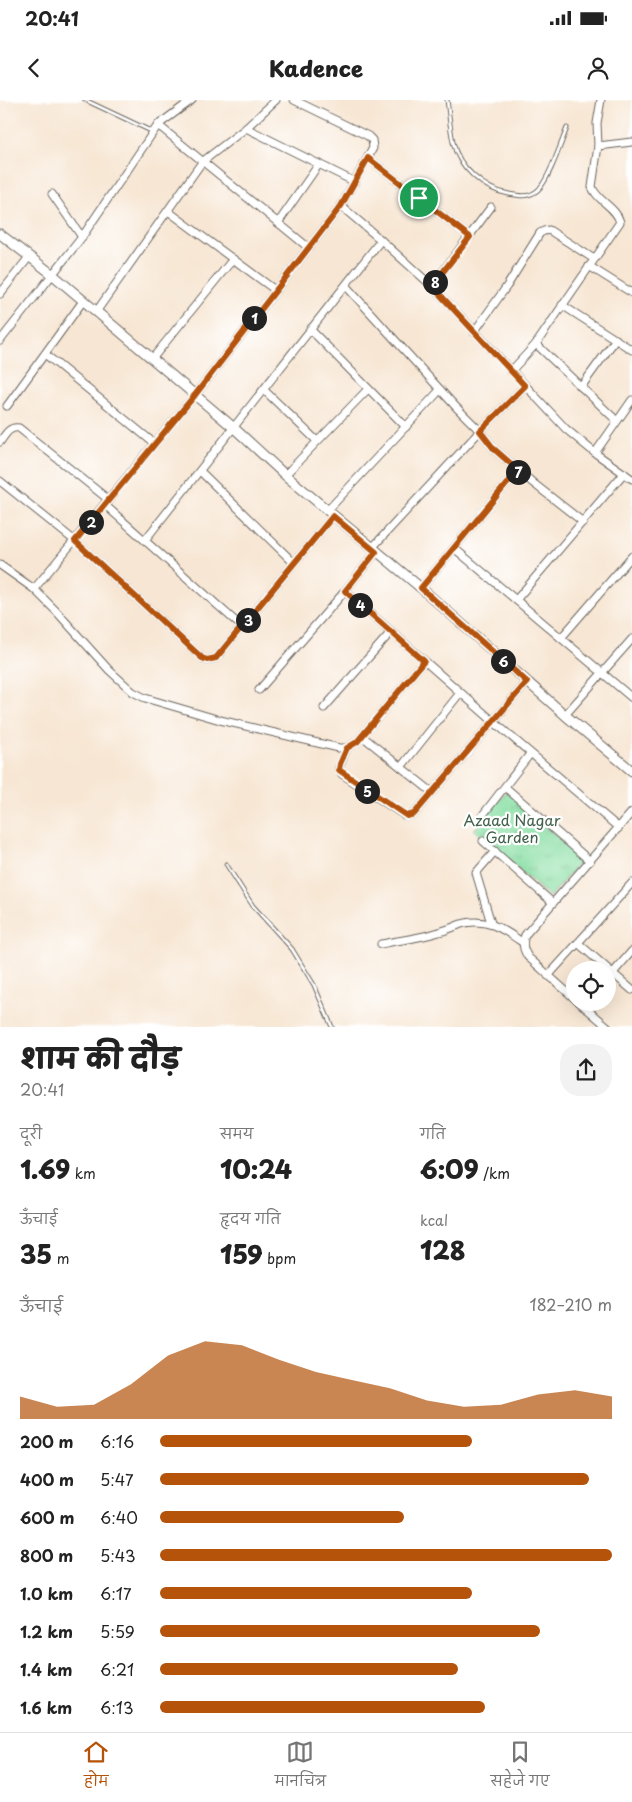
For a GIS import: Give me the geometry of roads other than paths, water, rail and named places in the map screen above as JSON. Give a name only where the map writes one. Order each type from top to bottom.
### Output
[{"type":"street","points":[[0,341],[82,237],[158,125],[192,100]]},
{"type":"street","points":[[96,312],[202,162],[246,128],[276,100]]},
{"type":"street","points":[[34,589],[195,395],[309,248],[341,206],[368,158],[373,148],[372,140],[294,100]]},
{"type":"street","points":[[511,371],[536,344],[620,222],[616,214],[594,193],[592,187],[598,146],[597,123],[601,100]]},
{"type":"street","points":[[158,125],[309,248]]},
{"type":"street","points":[[246,128],[355,182]]},
{"type":"street","points":[[598,146],[632,142]]},
{"type":"street","points":[[368,158],[470,237]]},
{"type":"street","points":[[278,223],[319,164]]},
{"type":"street","points":[[52,194],[82,237]]},
{"type":"street","points":[[341,206],[432,286],[566,429],[595,453],[632,479]]},
{"type":"street","points":[[432,286],[491,207]]},
{"type":"street","points":[[168,211],[275,290]]},
{"type":"street","points":[[474,332],[507,286],[540,233],[544,230],[549,230],[594,260]]},
{"type":"street","points":[[0,234],[52,274],[234,428],[330,514],[421,588],[565,715],[632,771]]},
{"type":"street","points":[[145,540],[381,240]]},
{"type":"street","points":[[0,294],[29,256]]},
{"type":"street","points":[[152,359],[233,259]]},
{"type":"street","points":[[589,266],[632,294]]},
{"type":"street","points":[[346,286],[440,390],[480,431],[494,449],[582,522]]},
{"type":"street","points":[[7,406],[83,301]]},
{"type":"street","points":[[562,305],[632,350]]},
{"type":"street","points":[[310,329],[367,390],[406,427]]},
{"type":"street","points":[[581,387],[616,339]]},
{"type":"street","points":[[536,344],[617,422]]},
{"type":"street","points":[[45,354],[155,444]]},
{"type":"street","points":[[259,690],[345,591],[374,550],[480,431],[525,386]]},
{"type":"street","points":[[264,390],[316,441]]},
{"type":"street","points":[[285,475],[367,390]]},
{"type":"street","points":[[0,481],[75,541],[202,658],[207,660],[216,658],[294,562],[330,514],[440,390]]},
{"type":"street","points":[[595,453],[632,400]]},
{"type":"street","points":[[0,442],[10,429],[19,428],[107,502],[145,540],[242,627]]},
{"type":"street","points":[[421,588],[518,470]]},
{"type":"street","points":[[200,471],[294,562]]},
{"type":"street","points":[[516,600],[624,474]]},
{"type":"street","points":[[454,548],[632,698]]},
{"type":"street","points":[[561,638],[632,556]]},
{"type":"street","points":[[0,566],[34,589],[123,685],[145,698],[220,720],[347,748],[352,746],[362,736],[424,661]]},
{"type":"street","points":[[345,591],[530,754],[619,828]]},
{"type":"street","points":[[324,708],[391,632]]},
{"type":"street","points":[[565,715],[632,639]]},
{"type":"street","points":[[347,748],[339,770],[404,815],[410,816],[414,814],[527,682]]},
{"type":"street","points":[[401,767],[460,693]]},
{"type":"street","points":[[362,736],[432,792]]},
{"type":"street","points":[[482,816],[530,754]]},
{"type":"street","points":[[505,786],[590,860]]},
{"type":"street","points":[[522,942],[553,903],[632,812]]},
{"type":"street","points":[[483,841],[553,903]]},
{"type":"street","points":[[491,923],[476,873],[495,851]]},
{"type":"street","points":[[548,976],[632,884]]},
{"type":"street","points":[[381,944],[439,932],[471,922],[491,923],[522,942],[528,957],[566,991]]},
{"type":"street","points":[[578,943],[599,961]]},
{"type":"street","points":[[616,970],[632,951]]},
{"type":"street","points":[[616,976],[632,990]]},
{"type":"street","points":[[589,1011],[608,1027]]},
{"type":"lane","points":[[85,100],[153,132]]},
{"type":"lane","points":[[447,100],[453,144],[459,158],[471,174],[483,184],[504,193],[522,196],[538,190],[568,128]]},
{"type":"lane","points":[[226,864],[253,906],[292,948],[314,985],[332,1027]]},
{"type":"park label","name":"Azaad Nagar Garden","points":[[512,830]]}]
